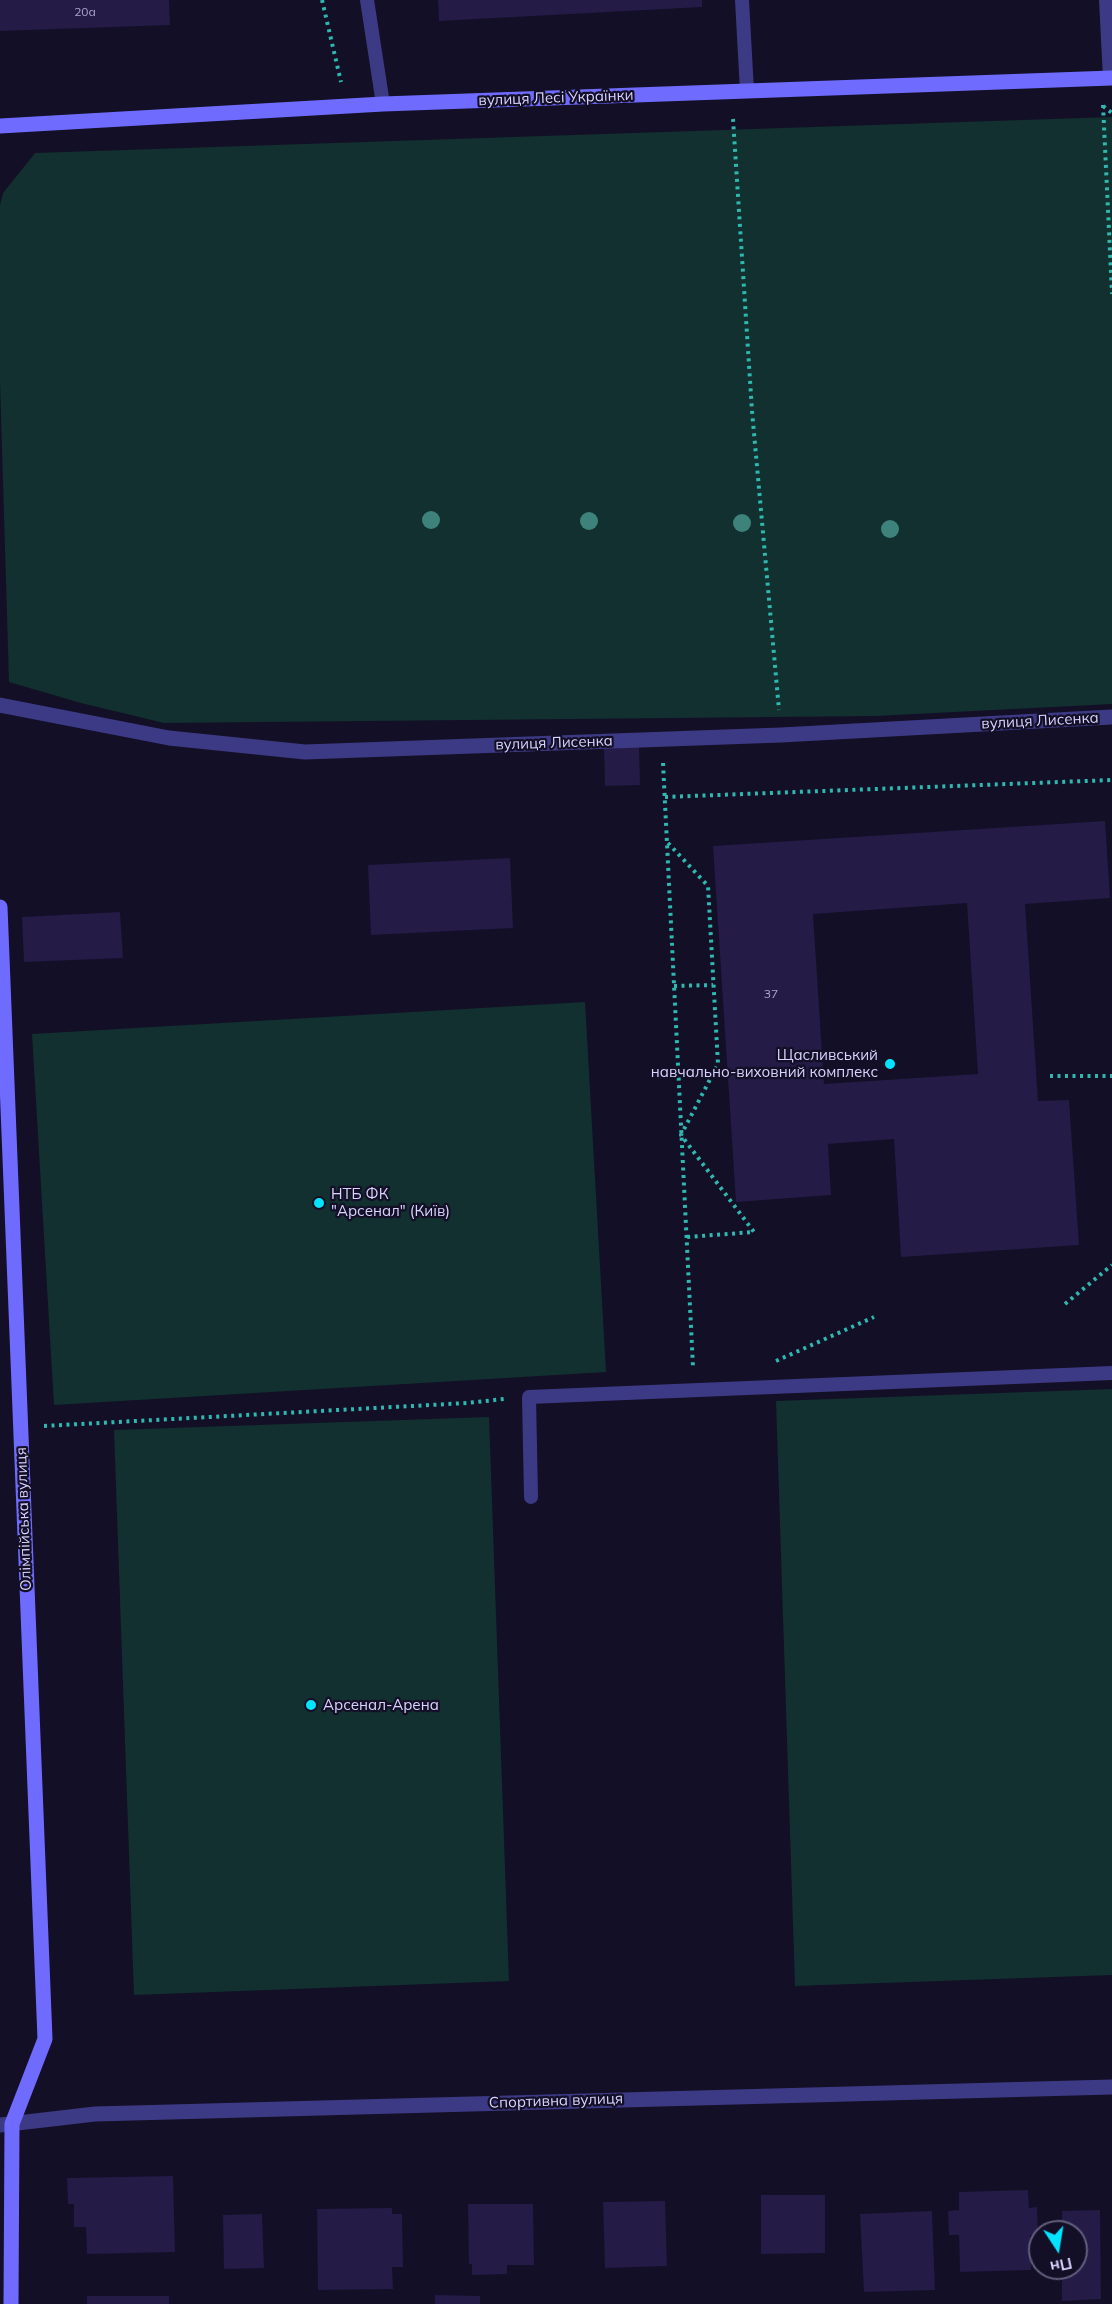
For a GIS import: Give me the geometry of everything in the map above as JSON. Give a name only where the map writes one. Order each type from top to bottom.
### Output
[{"type":"street","name":"вулиця Лесі Українки","points":[[0,126],[383,104],[1111,78]]},
{"type":"street","name":"вулиця Лисенка","points":[[0,705],[169,738],[305,752],[781,735],[1112,717]]},
{"type":"street","name":"Олімпійська вулиця","points":[[0,908],[45,2039],[6,2124]]},
{"type":"street","name":"Спортивна вулиця","points":[[6,2124],[95,2114],[1112,2087]]},
{"type":"street","points":[[6,2124],[11,2304]]},
{"type":"lane","points":[[367,0],[383,104]]},
{"type":"lane","points":[[742,0],[747,91]]},
{"type":"lane","points":[[1106,0],[1111,78]]},
{"type":"lane","points":[[531,1497],[529,1397],[1112,1373]]},
{"type":"path","points":[[322,0],[346,106]]},
{"type":"path","points":[[1112,113],[1103,105],[1112,294]]},
{"type":"path","points":[[733,119],[752,411],[781,735]]},
{"type":"path","points":[[662,740],[694,1391]]},
{"type":"path","points":[[665,797],[1112,780]]},
{"type":"path","points":[[667,843],[708,886],[718,1064],[681,1135]]},
{"type":"path","points":[[674,986],[713,985]]},
{"type":"path","points":[[1050,1076],[1112,1076]]},
{"type":"path","points":[[681,1135],[754,1232],[687,1237]]},
{"type":"path","points":[[1065,1304],[1112,1265]]},
{"type":"path","points":[[776,1361],[874,1317]]},
{"type":"path","points":[[20,1427],[467,1403],[529,1397]]},
{"type":"green space","points":[[1112,117],[1112,704],[876,716],[164,723],[81,703],[9,682],[0,382],[0,205],[3,193],[35,153]]},
{"type":"green space","name":"НТБ ФК \"Арсенал\" (Київ)","points":[[585,1002],[606,1372],[54,1405],[32,1034]]},
{"type":"green space","points":[[1112,1389],[1112,1975],[795,1986],[776,1401]]},
{"type":"green space","name":"Арсенал-Арена","points":[[489,1417],[509,1981],[134,1995],[114,1430]]},
{"type":"building","points":[[0,0],[169,0],[170,25],[0,31]]},
{"type":"building","points":[[438,0],[702,0],[702,7],[439,21]]},
{"type":"building","points":[[639,747],[640,785],[605,786],[604,749]]},
{"type":"building","points":[[1105,821],[1110,898],[1025,904],[1038,1101],[1069,1100],[1079,1245],[901,1257],[894,1139],[828,1144],[831,1195],[736,1202],[713,846]],"holes":[[[967,903],[978,1074],[824,1084],[813,914]]]},
{"type":"building","points":[[510,858],[513,928],[371,935],[368,865]]},
{"type":"building","points":[[120,912],[123,958],[24,962],[22,917]]},
{"type":"building","points":[[173,2176],[175,2252],[87,2254],[86,2227],[74,2227],[74,2204],[68,2204],[67,2178]]},
{"type":"building","points":[[1028,2190],[1029,2208],[1037,2207],[1037,2220],[1028,2220],[1028,2270],[960,2272],[959,2235],[949,2235],[948,2211],[959,2210],[959,2192]]},
{"type":"building","points":[[761,2195],[825,2195],[825,2253],[761,2254]]},
{"type":"building","points":[[665,2201],[667,2266],[605,2268],[603,2202]]},
{"type":"building","points":[[468,2204],[533,2204],[534,2265],[507,2265],[507,2274],[472,2275],[472,2264],[469,2264]]},
{"type":"building","points":[[392,2208],[392,2214],[402,2214],[403,2267],[392,2267],[393,2289],[318,2290],[317,2209]]},
{"type":"building","points":[[1100,2210],[1101,2299],[1062,2301],[1062,2280],[1088,2280],[1088,2220],[1062,2220],[1062,2211]]},
{"type":"building","points":[[932,2211],[935,2290],[864,2292],[860,2214]]},
{"type":"building","points":[[262,2214],[264,2268],[224,2269],[223,2215]]},
{"type":"building","points":[[435,2295],[480,2296],[480,2304],[435,2304]]},
{"type":"building","points":[[87,2296],[169,2296],[169,2304],[87,2304]]},
{"type":"place","name":"Щасливський навчально-виховний комплекс","points":[[890,1064]]},
{"type":"place","name":"НТБ ФК \"Арсенал\" (Київ)","points":[[319,1203]]},
{"type":"place","name":"Арсенал-Арена","points":[[311,1705]]}]
